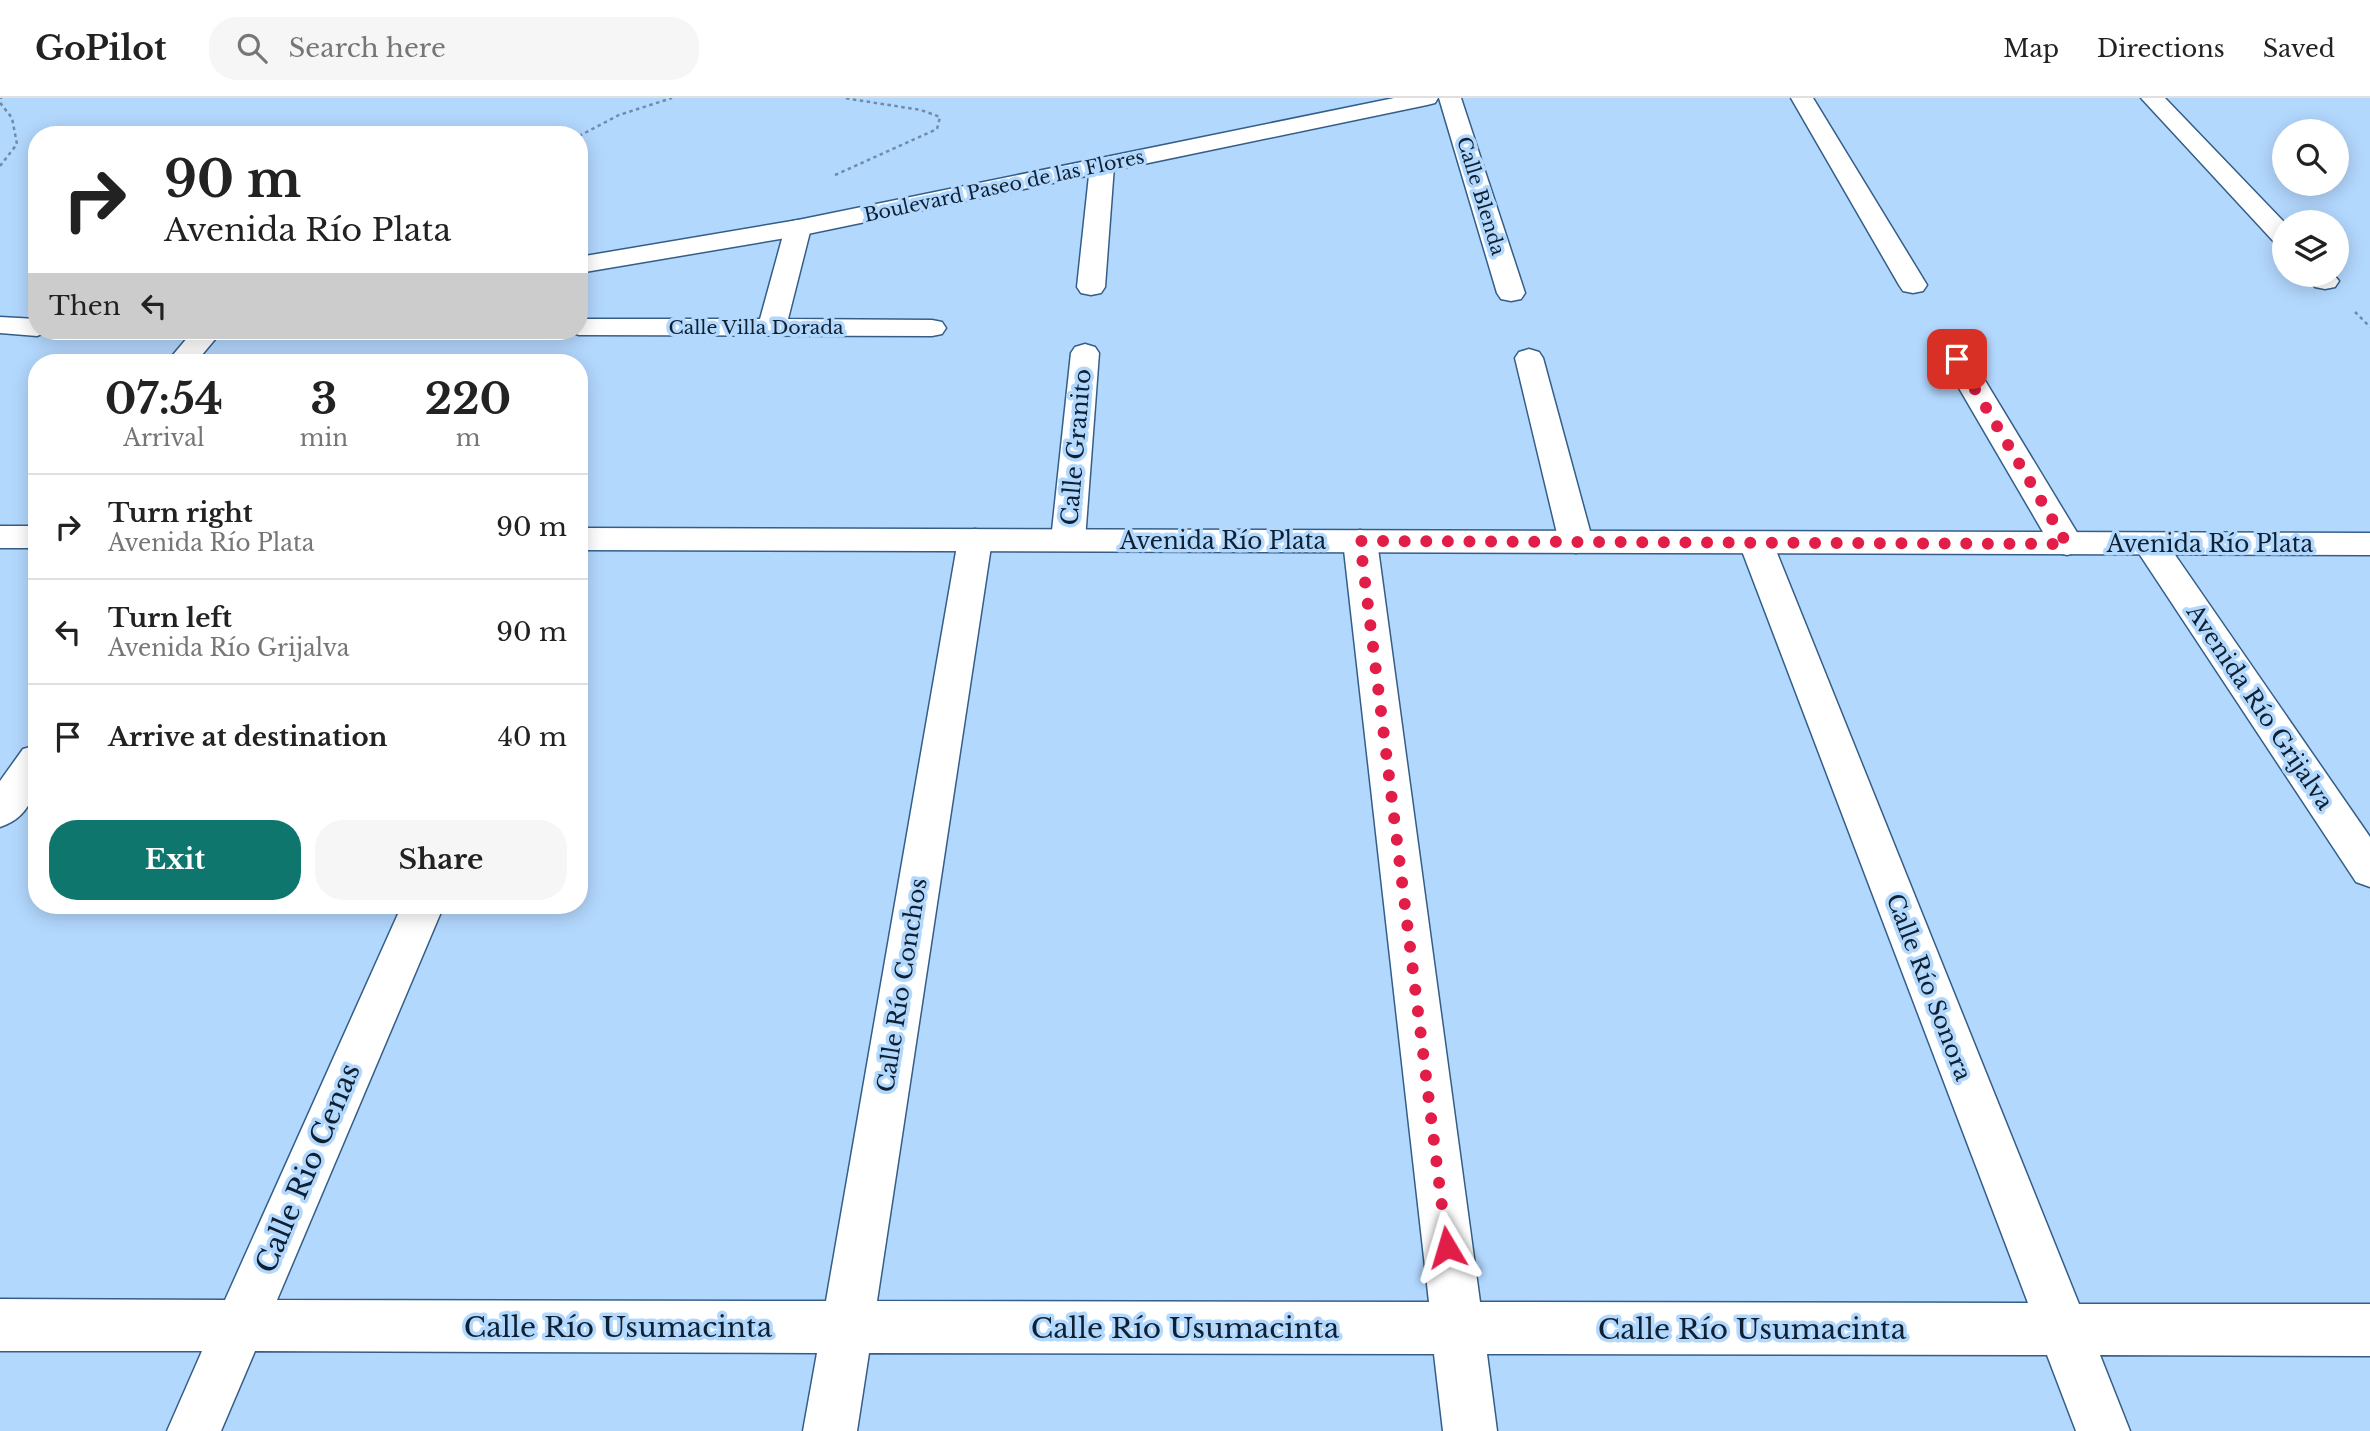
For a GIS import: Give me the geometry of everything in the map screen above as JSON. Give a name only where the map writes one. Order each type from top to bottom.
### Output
[{"type":"street","name":"Boulevard Paseo de las Flores","points":[[588,263],[798,228],[1427,98]]},
{"type":"street","name":"Calle Blenda","points":[[1450,98],[1511,293]]},
{"type":"street","points":[[1802,98],[1913,285]]},
{"type":"street","points":[[2152,98],[2272,224]]},
{"type":"street","points":[[1091,287],[1102,166]]},
{"type":"street","points":[[772,327],[798,228]]},
{"type":"street","points":[[0,325],[28,327]]},
{"type":"street","name":"Calle Villa Dorada","points":[[588,327],[932,328]]},
{"type":"street","points":[[188,354],[200,340]]},
{"type":"street","name":"Calle Granito","points":[[1068,540],[1085,353]]},
{"type":"street","points":[[1528,358],[1576,542]]},
{"type":"street","points":[[1957,359],[2067,544]]},
{"type":"street","name":"Calle Río Conchos","points":[[830,1431],[975,540]]},
{"type":"street","name":"Avenida Río Plata","points":[[588,541],[2370,544]]},
{"type":"street","points":[[1360,541],[1470,1431]]},
{"type":"street","name":"Calle Río Sonora","points":[[1756,543],[2103,1431]]},
{"type":"street","name":"Avenida Río Grijalva","points":[[2150,544],[2370,870]]},
{"type":"street","points":[[0,811],[28,772]]},
{"type":"street","name":"Calle Rio Cenas","points":[[194,1431],[419,914]]},
{"type":"street","name":"Calle Río Usumacinta","points":[[0,1325],[2370,1330]]},
{"type":"path","points":[[0,166],[17,144],[12,118],[1,104],[1,98]]},
{"type":"path","points":[[588,131],[619,115],[672,98]]},
{"type":"path","points":[[824,179],[937,129],[940,117],[921,110],[844,98]]},
{"type":"route","points":[[1447,1247],[1360,541],[2067,544],[1957,359]]}]
